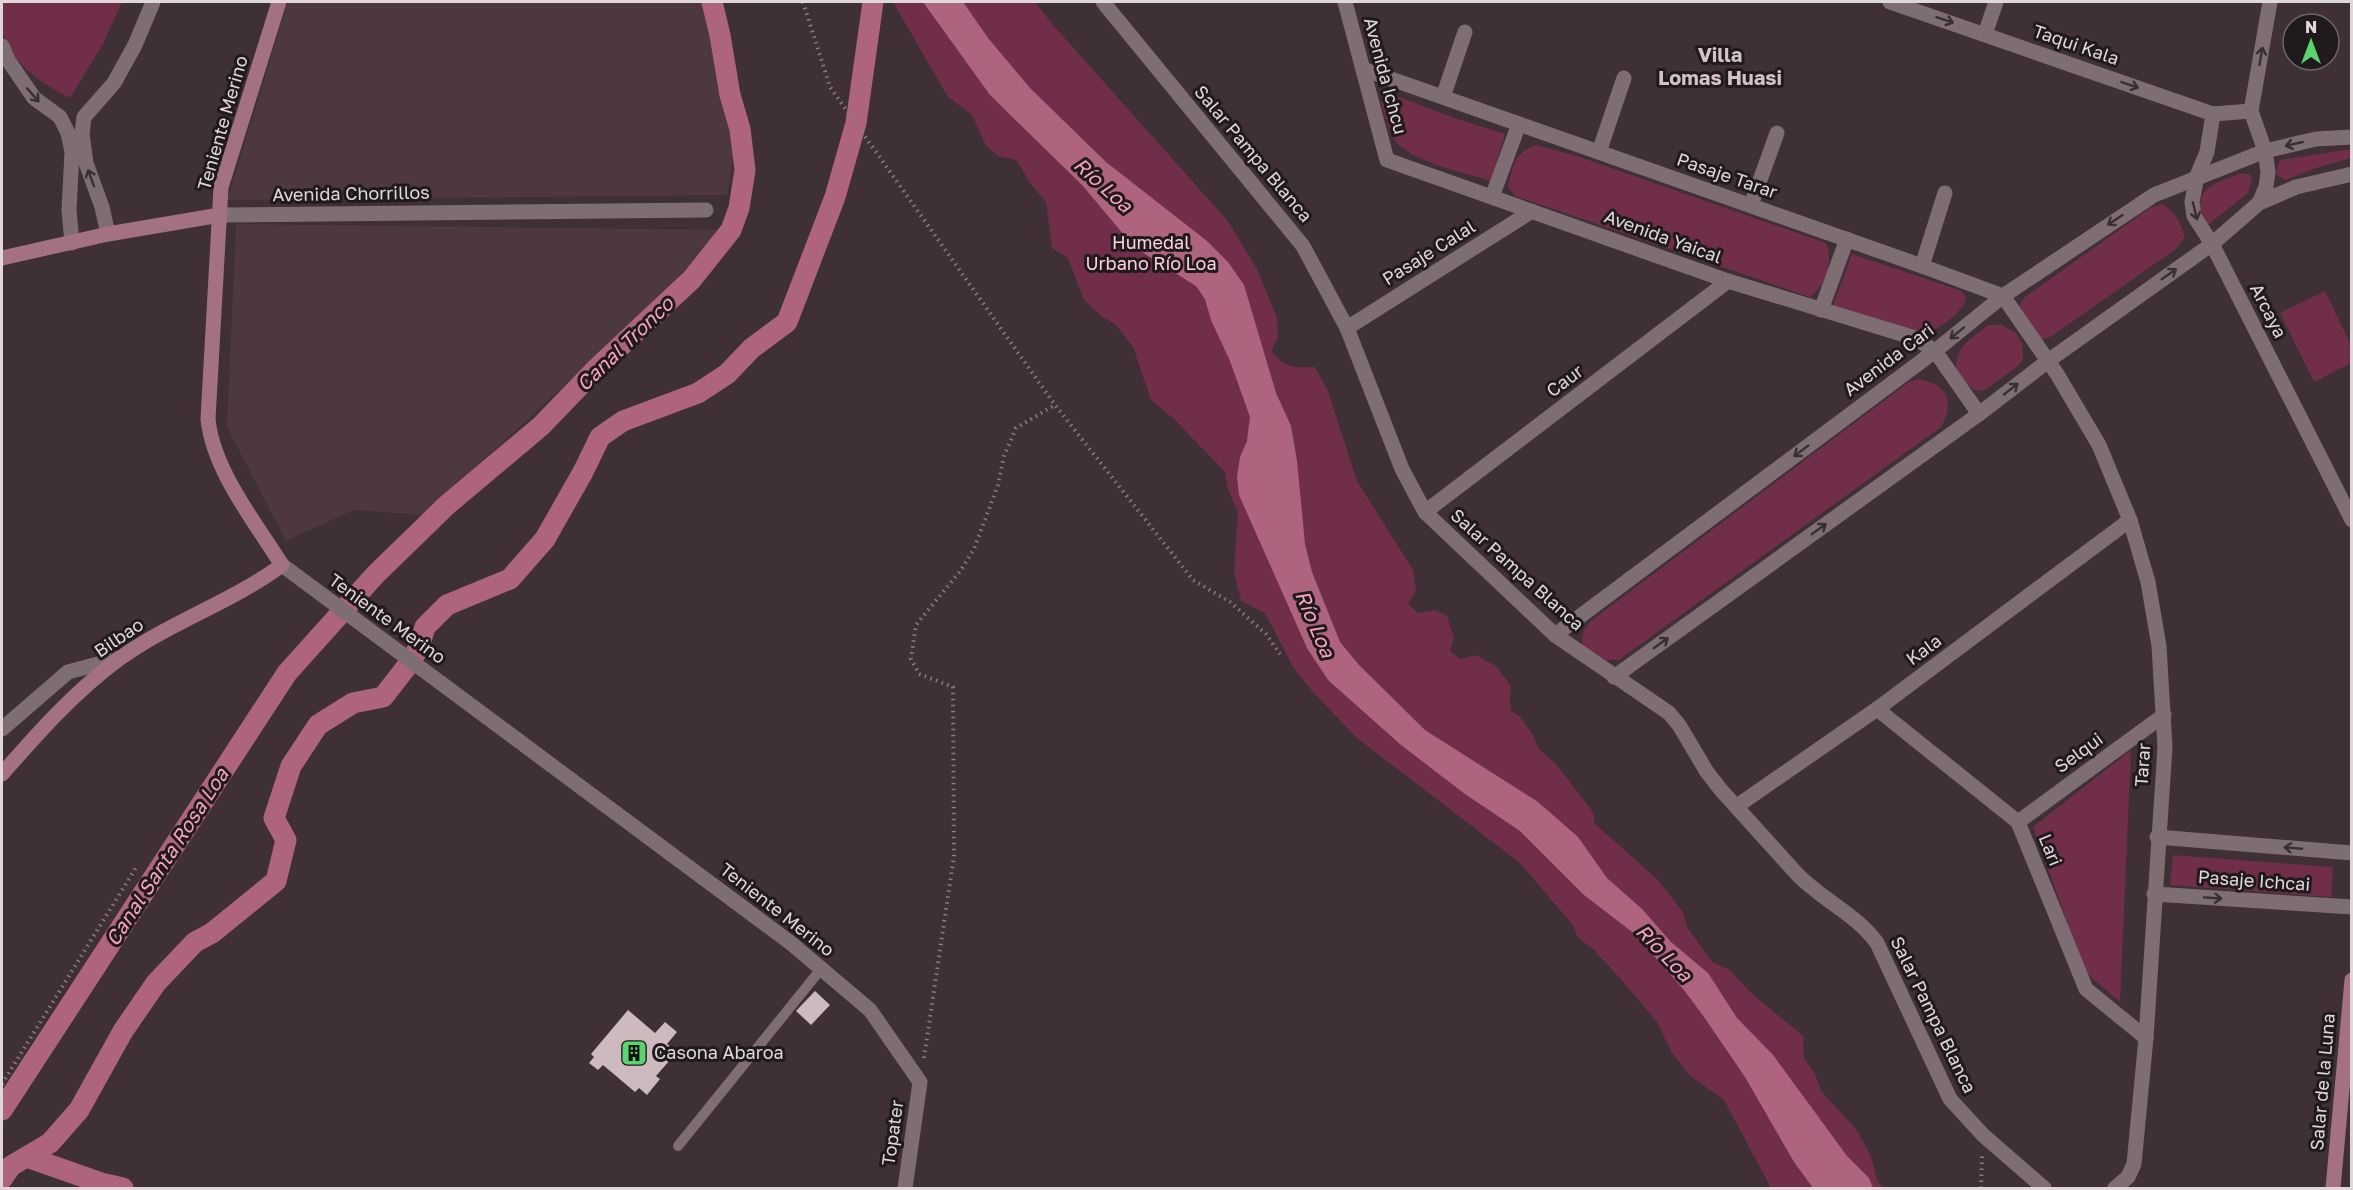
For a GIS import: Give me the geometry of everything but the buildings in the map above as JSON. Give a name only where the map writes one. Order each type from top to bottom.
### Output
[{"type":"street","points":[[108,234],[102,207],[86,163],[82,134],[84,117],[114,83],[135,45],[153,2]]},
{"type":"street","name":"Teniente Merino","points":[[279,2],[221,187],[208,405],[210,433],[225,472],[282,565],[783,937],[870,1010],[920,1082]]},
{"type":"street","name":"Salar Pampa Blanca","points":[[1103,2],[1303,246],[1347,328],[1402,470],[1425,512],[1555,635],[1669,713],[1679,725],[1707,772],[1808,885],[1866,928],[1878,943],[1950,1099],[1983,1135],[2044,1188]]},
{"type":"street","name":"Avenida Ichcu","points":[[1345,2],[1387,160]]},
{"type":"street","name":"Taqui Kala","points":[[1890,2],[2213,114],[2251,111]]},
{"type":"street","points":[[1985,34],[1996,2]]},
{"type":"street","points":[[2259,203],[2266,187],[2268,172],[2265,151],[2251,111],[2270,2]]},
{"type":"street","points":[[1443,97],[1465,32]]},
{"type":"street","points":[[2,46],[8,60],[33,98],[60,117],[68,133],[72,152],[69,210],[72,243]]},
{"type":"street","name":"Pasaje Tarar","points":[[1363,69],[2003,296]]},
{"type":"street","points":[[1599,152],[1624,78]]},
{"type":"street","name":"Arcaya","points":[[2213,114],[2207,152],[2192,202],[2194,216],[2212,244],[2352,520]]},
{"type":"street","points":[[60,117],[84,117]]},
{"type":"street","points":[[1492,197],[1519,124]]},
{"type":"street","points":[[1751,205],[1777,133]]},
{"type":"street","name":"Avenida Cari","points":[[1555,635],[1935,351],[2003,296],[2154,195],[2265,151],[2316,139],[2352,137]]},
{"type":"street","name":"Avenida Yaical","points":[[1387,160],[1728,281],[1915,338],[1935,351],[1979,414]]},
{"type":"street","points":[[1614,677],[2212,244],[2259,203],[2296,187],[2352,174]]},
{"type":"street","points":[[1922,266],[1945,193]]},
{"type":"street","name":"Avenida Chorrillos","points":[[2,258],[108,234],[220,215],[706,210]]},
{"type":"street","name":"Pasaje Calal","points":[[1347,328],[1532,211]]},
{"type":"street","points":[[1821,310],[1847,239]]},
{"type":"street","name":"Caur","points":[[1425,512],[1728,281]]},
{"type":"street","points":[[2003,296],[2048,361]]},
{"type":"street","name":"Tarar","points":[[2048,361],[2079,409],[2098,445],[2130,520],[2148,582],[2159,646],[2165,747],[2157,837],[2146,1038],[2134,1164],[2128,1177],[2115,1188]]},
{"type":"street","name":"Kala","points":[[1737,806],[1876,709],[2130,520]]},
{"type":"street","name":"Bilbao","points":[[2,774],[60,709],[120,658],[160,633],[263,579],[282,565]]},
{"type":"street","points":[[2,729],[68,672],[120,658]]},
{"type":"street","name":"Lari","points":[[1876,709],[2018,822],[2086,989],[2146,1038]]},
{"type":"street","name":"Selqui","points":[[2018,822],[2164,715]]},
{"type":"street","name":"Pasaje Ichcai","points":[[2157,837],[2352,853]]},
{"type":"street","name":"Pasaje Ichcai","points":[[2154,894],[2352,907]]},
{"type":"street","name":"Salar de la Luna","points":[[2333,1188],[2352,980]]},
{"type":"street","name":"Topater","points":[[905,1188],[920,1082]]},
{"type":"lane","points":[[678,1146],[821,969]]},
{"type":"path","points":[[803,2],[830,87],[1056,405],[1193,580],[1230,602],[1266,634],[1280,654]]},
{"type":"path","points":[[920,1082],[954,856],[953,687],[919,674],[910,659],[916,625],[961,570],[974,549],[998,485],[1004,456],[1016,428],[1056,405]]},
{"type":"path","points":[[2,1084],[137,866]]},
{"type":"path","points":[[1981,1188],[1983,1135]]},
{"type":"shaded area","points":[[288,2],[701,2],[736,139],[727,195],[227,200]]},
{"type":"shaded area","points":[[236,224],[726,230],[606,347],[424,515],[353,510],[286,541],[227,427]]},
{"type":"green space","points":[[2,2],[122,2],[103,44],[70,98],[38,79],[12,53],[2,30]]},
{"type":"green space","name":"Humedal Urbano Río Loa","points":[[893,2],[1035,2],[1227,220],[1257,269],[1277,318],[1278,337],[1271,351],[1290,366],[1315,367],[1328,391],[1357,481],[1413,570],[1416,591],[1408,604],[1418,613],[1435,610],[1447,616],[1454,638],[1450,651],[1460,659],[1476,655],[1496,666],[1511,686],[1511,711],[1520,717],[1533,735],[1538,748],[1556,764],[1593,812],[1595,824],[1657,879],[1683,912],[1687,927],[1712,962],[1730,970],[1751,993],[1803,1036],[1804,1058],[1815,1074],[1822,1092],[1856,1129],[1871,1156],[1877,1181],[1884,1188],[1771,1188],[1724,1100],[1689,1075],[1672,1053],[1657,1022],[1593,949],[1577,937],[1573,925],[1520,863],[1357,738],[1312,691],[1293,667],[1265,613],[1241,601],[1234,572],[1238,512],[1228,490],[1225,472],[1174,419],[1151,400],[1133,347],[1116,325],[1100,315],[1084,300],[1068,258],[1052,248],[1046,202],[1016,160],[998,156],[985,144],[972,115],[948,97]]},
{"type":"green space","points":[[1388,95],[1505,134],[1491,181],[1439,166],[1401,147],[1392,135],[1381,104],[1382,98]]},
{"type":"green space","points":[[1536,145],[1577,156],[1826,243],[1829,265],[1824,280],[1810,297],[1515,196],[1508,187],[1513,167],[1523,152]]},
{"type":"green space","points":[[2351,149],[2351,158],[2286,180],[2278,176],[2276,171],[2280,160]]},
{"type":"green space","points":[[2239,174],[2249,174],[2252,179],[2248,193],[2209,224],[2203,224],[2200,212],[2202,195],[2212,185]]},
{"type":"green space","points":[[2162,204],[2177,218],[2185,237],[2176,249],[2052,336],[2042,340],[2019,306],[2025,297],[2150,208]]},
{"type":"green space","points":[[1852,254],[1959,290],[1966,297],[1965,303],[1955,315],[1934,330],[1921,335],[1833,305]]},
{"type":"green space","points":[[2325,291],[2351,345],[2351,363],[2314,382],[2280,313]]},
{"type":"green space","points":[[1988,325],[2002,325],[2016,333],[2022,343],[2023,359],[2017,367],[1983,391],[1974,390],[1956,373],[1958,356],[1964,345]]},
{"type":"green space","points":[[1918,379],[1936,385],[1946,395],[1948,409],[1941,427],[1619,660],[1601,660],[1584,650],[1582,642],[1587,625],[1909,382]]},
{"type":"green space","points":[[2131,750],[2120,1002],[2085,972],[2033,827]]},
{"type":"green space","points":[[2173,855],[2333,867],[2331,897],[2170,885]]},
{"type":"water","name":"Río Loa","points":[[923,2],[963,2],[988,38],[1030,88],[1106,162],[1207,241],[1228,262],[1244,285],[1276,393],[1291,426],[1297,461],[1305,544],[1312,572],[1340,642],[1359,665],[1425,730],[1538,802],[1578,837],[1607,878],[1642,909],[1671,942],[1708,973],[1737,1018],[1773,1055],[1847,1156],[1869,1178],[1873,1188],[1813,1188],[1794,1162],[1745,1077],[1704,1017],[1684,990],[1636,935],[1584,895],[1520,831],[1465,794],[1401,745],[1328,680],[1307,648],[1239,495],[1237,477],[1240,457],[1247,441],[1250,417],[1230,361],[1211,320],[1205,299],[1196,286],[1134,247],[1083,186],[990,95]]},
{"type":"waterway","name":"Canal Tronco","points":[[2,1110],[287,673],[375,575],[447,505],[541,426],[594,371],[692,279],[731,230],[739,208],[745,170],[740,129],[730,95],[712,2]]},
{"type":"waterway","points":[[2,1179],[11,1166],[50,1143],[79,1110],[123,1031],[156,983],[195,942],[212,933],[276,881],[286,840],[274,818],[291,766],[318,725],[353,703],[383,697],[411,661],[419,647],[425,627],[447,605],[510,579],[545,539],[600,437],[623,421],[698,393],[727,374],[752,348],[787,322],[835,197],[856,123],[873,2]]},
{"type":"waterway","points":[[27,1157],[101,1183],[123,1188]]},
{"type":"place","name":"Casona Abaroa","points":[[634,1053]]},
{"type":"district","name":"Villa Lomas Huasi","points":[[1720,66]]},
{"type":"water label","name":"Canal Santa Rosa Loa","points":[[167,857]]}]
